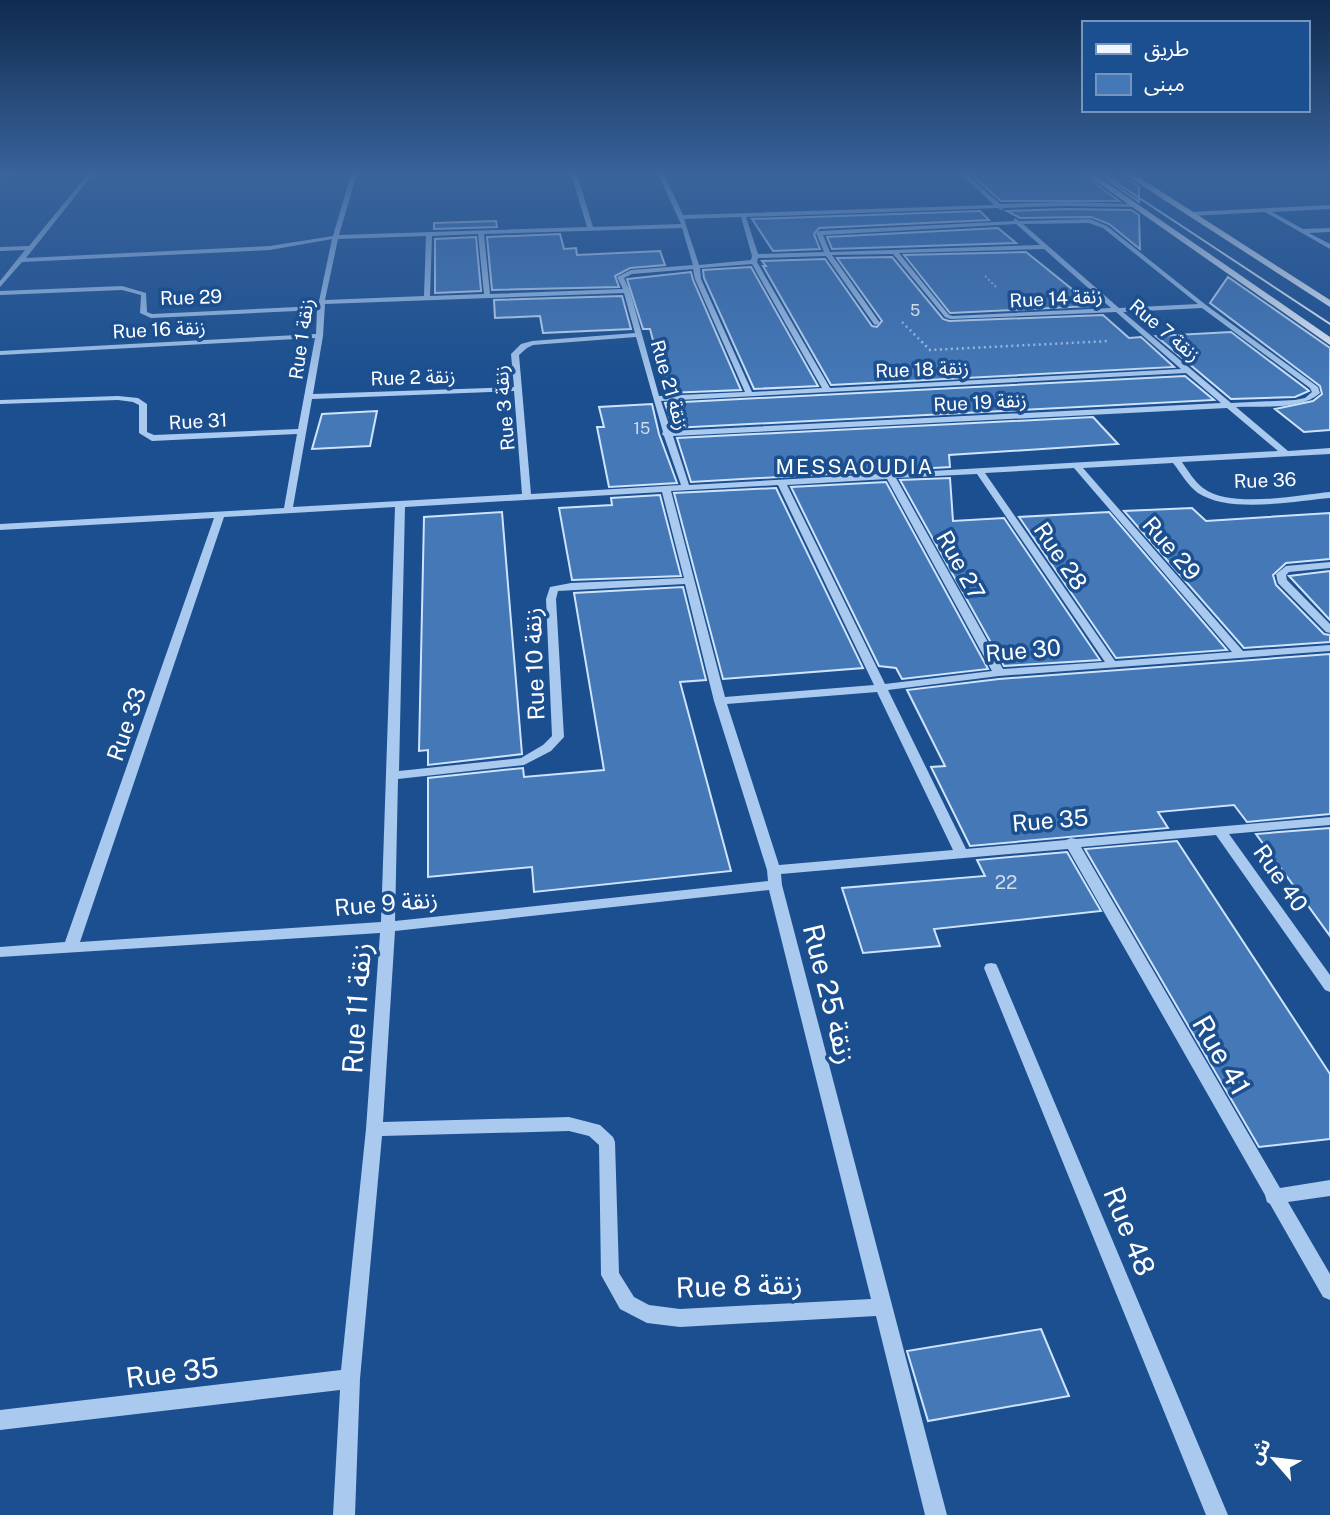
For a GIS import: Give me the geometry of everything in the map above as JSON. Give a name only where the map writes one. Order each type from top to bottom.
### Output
[{"type":"main road","points":[[1190,245],[1330,342]]},
{"type":"main road","points":[[1237,245],[1330,304]]},
{"type":"street","points":[[0,285],[33,245]]},
{"type":"street","points":[[21,260],[270,248],[290,245]]},
{"type":"street","name":"Rue 1 زنقة","points":[[288,510],[333,245]]},
{"type":"street","points":[[427,297],[429,245]]},
{"type":"street","points":[[482,245],[487,294]]},
{"type":"street","points":[[690,245],[698,279],[750,395]]},
{"type":"street","points":[[751,245],[755,259],[827,389]]},
{"type":"street","points":[[825,245],[876,323]]},
{"type":"street","name":"Rue 7 زنقة","points":[[1044,245],[1285,453]]},
{"type":"street","points":[[1127,245],[1204,306]]},
{"type":"street","points":[[321,305],[487,294],[627,291],[620,277],[622,274],[755,259],[1047,247]]},
{"type":"street","points":[[0,249],[30,248]]},
{"type":"street","name":"Rue 14 زنقة","points":[[895,252],[947,316],[952,318],[1204,306]]},
{"type":"street","name":"Rue 29","points":[[0,293],[122,288],[144,294],[144,313],[151,316],[321,305]]},
{"type":"street","name":"Rue 21 زنقة","points":[[627,291],[666,434],[686,488]]},
{"type":"street","name":"Rue 19 زنقة","points":[[666,434],[1296,402],[1314,397],[1314,387],[1204,306]]},
{"type":"street","points":[[548,341],[639,335]]},
{"type":"street","name":"Rue 16 زنقة","points":[[0,353],[319,336]]},
{"type":"street","name":"Rue 3 زنقة","points":[[527,497],[515,354],[532,343],[548,341]]},
{"type":"street","name":"Rue 18 زنقة","points":[[656,399],[1190,371]]},
{"type":"street","name":"Rue 2 زنقة","points":[[309,397],[517,389]]},
{"type":"street","name":"Rue 31","points":[[0,402],[118,398],[135,400],[143,404],[143,433],[152,438],[302,431]]},
{"type":"street","points":[[0,527],[1330,451]]},
{"type":"street","name":"Rue 36","points":[[1176,460],[1200,490],[1216,498],[1246,500],[1330,495]]},
{"type":"street","name":"Rue 29","points":[[1076,465],[1240,655]]},
{"type":"street","name":"Rue 28","points":[[979,471],[1111,663]]},
{"type":"street","name":"Rue 27","points":[[890,476],[999,673]]},
{"type":"street","points":[[780,482],[960,851]]},
{"type":"street","name":"Rue 25 زنقة","points":[[666,489],[720,701],[774,877],[936,1515]]},
{"type":"street","name":"Rue 11 زنقة","points":[[345,1515],[350,1379],[374,1129],[388,927],[400,504]]},
{"type":"street","name":"Rue 33","points":[[71,947],[220,514]]},
{"type":"street","points":[[1330,565],[1286,569],[1281,574],[1282,581],[1330,630]]},
{"type":"street","name":"Rue 10 زنقة","points":[[391,776],[524,761],[547,748],[558,737],[551,599],[554,589],[688,581]]},
{"type":"street","name":"Rue 30","points":[[720,701],[880,688],[999,673],[1111,663],[1330,648]]},
{"type":"street","name":"Rue 35","points":[[774,877],[960,851],[1330,821]]},
{"type":"street","name":"Rue 40","points":[[1219,830],[1330,986]]},
{"type":"street","name":"Rue 41","points":[[1071,842],[1330,1292]]},
{"type":"street","name":"Rue 9 زنقة","points":[[0,952],[388,927],[774,877]]},
{"type":"street","name":"Rue 48","points":[[991,968],[1217,1515]]},
{"type":"street","name":"Rue 8 زنقة","points":[[374,1129],[569,1124],[594,1130],[607,1142],[610,1275],[627,1303],[648,1314],[680,1318],[882,1307]]},
{"type":"street","points":[[1273,1196],[1330,1188]]},
{"type":"street","name":"Rue 35","points":[[0,1420],[350,1379]]},
{"type":"building","points":[[435,245],[477,245],[481,291],[435,293]]},
{"type":"building","points":[[488,245],[563,245],[564,249],[576,248],[577,255],[660,251],[665,265],[630,268],[615,276],[619,287],[492,290]]},
{"type":"building","points":[[769,245],[818,245],[820,249],[773,251]]},
{"type":"building","points":[[830,245],[964,245],[832,249]]},
{"type":"building","points":[[1026,252],[1093,306],[950,313],[904,255]]},
{"type":"building","points":[[892,257],[943,319],[949,321],[1103,315],[1129,338],[1141,337],[1174,367],[831,385],[762,261],[825,259],[872,326],[877,327],[882,321],[837,258]]},
{"type":"building","points":[[751,267],[818,386],[754,389],[704,278],[703,270]]},
{"type":"building","points":[[691,272],[741,390],[667,393],[650,329],[643,329],[627,279]]},
{"type":"building","points":[[1228,277],[1330,348],[1330,430],[1304,432],[1275,409],[1313,401],[1322,394],[1320,386],[1210,303]]},
{"type":"building","points":[[622,296],[631,329],[543,333],[540,316],[495,318],[494,300]]},
{"type":"building","points":[[1231,332],[1309,391],[1295,397],[1231,399],[1156,336]]},
{"type":"building","points":[[1185,376],[1214,400],[673,428],[665,403]]},
{"type":"building","points":[[652,404],[659,434],[677,483],[609,487],[597,427],[604,427],[599,407]]},
{"type":"building","points":[[377,411],[370,446],[312,449],[322,414]]},
{"type":"building","points":[[1093,417],[1118,444],[949,455],[950,467],[691,482],[677,438]]},
{"type":"building","points":[[950,478],[953,521],[1004,518],[1100,660],[1004,666],[900,480]]},
{"type":"building","points":[[886,482],[988,669],[902,679],[896,668],[879,666],[791,487]]},
{"type":"building","points":[[776,488],[863,668],[723,679],[674,493]]},
{"type":"building","points":[[660,495],[681,576],[572,580],[559,508],[612,505],[611,498]]},
{"type":"building","points":[[1192,508],[1206,521],[1330,513],[1330,559],[1286,563],[1273,575],[1276,585],[1324,634],[1330,635],[1330,642],[1244,648],[1124,511]]},
{"type":"building","points":[[502,512],[522,754],[428,765],[428,750],[419,751],[424,517]]},
{"type":"building","points":[[1109,512],[1227,650],[1116,658],[1019,517]]},
{"type":"building","points":[[1330,571],[1330,620],[1289,576]]},
{"type":"building","points":[[683,587],[706,680],[680,682],[731,871],[534,892],[532,867],[428,877],[428,778],[523,768],[524,777],[604,770],[574,593]]},
{"type":"building","points":[[1330,654],[1330,814],[1247,822],[1234,805],[1158,812],[1168,828],[970,846],[931,767],[945,766],[907,690],[999,679]]},
{"type":"building","points":[[1330,828],[1330,936],[1256,834]]},
{"type":"building","points":[[1177,841],[1330,1074],[1330,1139],[1259,1147],[1085,849]]},
{"type":"building","points":[[1067,852],[1101,911],[934,929],[940,946],[863,953],[842,888],[985,876],[977,860]]},
{"type":"building","points":[[1041,1329],[1069,1396],[928,1421],[907,1351]]},
{"type":"tram line","points":[[1210,245],[1330,324]]},
{"type":"district","name":"MESSAOUDIA","points":[[855,466]]}]
